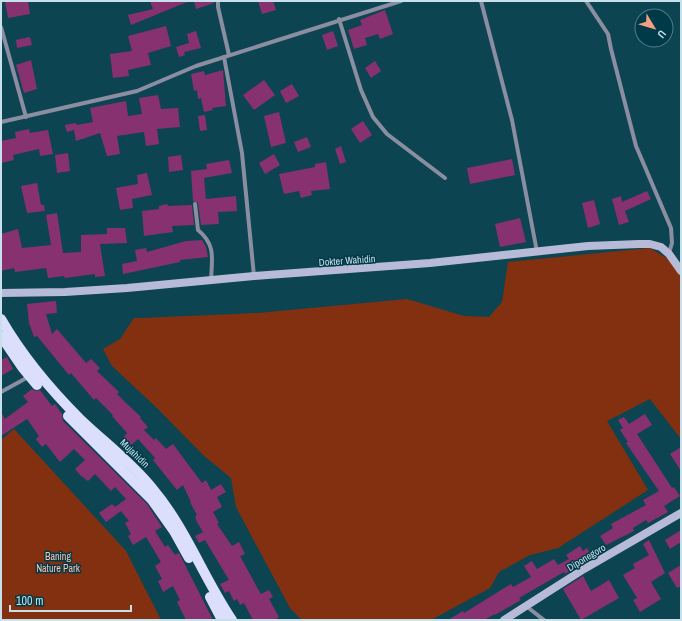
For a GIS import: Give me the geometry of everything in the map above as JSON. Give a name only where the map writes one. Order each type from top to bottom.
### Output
[{"type":"main road","name":"Mujahidin","points":[[1,319],[16,345],[43,381],[81,420],[139,473],[161,498],[180,526],[221,603],[232,620]]},
{"type":"main road","name":"Mujahidin","points":[[1,336],[30,376],[152,500],[174,531],[222,620]]},
{"type":"street","points":[[218,1],[218,8],[229,55]]},
{"type":"street","points":[[1,122],[137,91],[224,56],[339,19],[401,1]]},
{"type":"street","points":[[481,1],[512,120],[537,252]]},
{"type":"street","points":[[586,1],[608,34],[636,146],[671,228],[672,242],[669,254]]},
{"type":"street","points":[[339,19],[361,90],[373,117],[387,134],[445,178]]},
{"type":"street","points":[[1,27],[26,117]]},
{"type":"street","points":[[224,56],[242,153],[254,276]]},
{"type":"street","points":[[195,204],[198,230],[207,237],[212,251],[211,280]]},
{"type":"street","name":"Dokter Wahidin","points":[[1,293],[100,290],[254,276],[352,270],[588,246],[650,244],[661,247],[669,254],[681,271]]},
{"type":"street","points":[[1,392],[30,376]]},
{"type":"street","name":"Diponegoro","points":[[504,620],[681,514]]},
{"type":"street","points":[[526,606],[544,620]]},
{"type":"green space","points":[[650,248],[673,262],[681,278],[681,439],[650,399],[607,421],[648,490],[558,548],[530,555],[499,572],[490,588],[431,620],[302,620],[290,608],[236,507],[231,478],[203,455],[157,408],[112,366],[103,349],[120,339],[134,318],[258,313],[407,299],[464,316],[489,317],[502,302],[508,262]]},
{"type":"green space","name":"Baning Nature Park","points":[[14,429],[126,551],[161,620],[1,620],[1,440]]},
{"type":"building","points":[[5,1],[28,1],[30,14],[8,18]]},
{"type":"building","points":[[150,1],[187,2],[131,25],[128,15],[153,9]]},
{"type":"building","points":[[194,1],[214,1],[214,3],[196,9]]},
{"type":"building","points":[[258,1],[273,1],[276,10],[262,14]]},
{"type":"building","points":[[385,10],[393,34],[380,39],[378,34],[365,38],[367,45],[354,49],[348,30],[362,25],[360,20]]},
{"type":"building","points":[[166,26],[171,46],[148,53],[151,65],[128,70],[129,76],[113,78],[110,54],[132,51],[128,36]]},
{"type":"building","points":[[196,31],[201,48],[184,52],[185,55],[179,57],[176,47],[189,43],[187,34]]},
{"type":"building","points":[[333,31],[338,46],[327,50],[322,35]]},
{"type":"building","points":[[30,37],[32,45],[17,48],[16,40]]},
{"type":"building","points":[[31,60],[37,89],[24,93],[16,65]]},
{"type":"building","points":[[375,61],[381,71],[371,78],[365,68]]},
{"type":"building","points":[[223,70],[226,106],[212,108],[213,110],[204,112],[201,98],[198,99],[197,90],[194,91],[191,74],[204,71],[205,75]]},
{"type":"building","points":[[264,80],[275,95],[254,110],[243,95]]},
{"type":"building","points":[[292,84],[299,96],[286,103],[280,91]]},
{"type":"building","points":[[158,95],[161,109],[178,108],[180,127],[157,129],[159,144],[146,146],[144,132],[117,136],[120,154],[107,156],[100,133],[76,141],[74,130],[67,132],[65,125],[76,123],[77,125],[93,122],[90,108],[126,101],[128,116],[142,114],[139,98]]},
{"type":"building","points":[[279,112],[286,143],[271,147],[264,116]]},
{"type":"building","points":[[205,115],[207,130],[200,131],[198,116]]},
{"type":"building","points":[[363,121],[372,135],[360,143],[351,129]]},
{"type":"building","points":[[29,129],[30,133],[48,130],[53,154],[40,156],[39,149],[13,155],[14,160],[1,163],[1,141],[16,138],[15,132]]},
{"type":"building","points":[[307,137],[311,147],[298,152],[294,142]]},
{"type":"building","points":[[341,146],[346,162],[340,164],[335,149]]},
{"type":"building","points":[[68,153],[70,171],[57,173],[55,155]]},
{"type":"building","points":[[274,154],[280,165],[265,174],[259,163]]},
{"type":"building","points":[[181,155],[183,170],[169,172],[168,157]]},
{"type":"building","points":[[512,159],[515,175],[470,184],[467,168]]},
{"type":"building","points":[[229,160],[232,173],[204,178],[206,199],[236,196],[237,211],[218,212],[219,224],[201,225],[198,203],[193,201],[191,171],[207,169],[206,164]]},
{"type":"building","points":[[326,162],[330,189],[311,191],[312,195],[301,198],[299,191],[284,194],[279,174],[315,167],[315,164]]},
{"type":"building","points":[[147,173],[152,195],[132,199],[133,208],[120,210],[116,188],[138,184],[137,175]]},
{"type":"building","points":[[37,183],[41,205],[44,205],[45,211],[27,213],[21,186]]},
{"type":"building","points":[[647,191],[651,199],[625,211],[629,222],[619,225],[612,199],[621,196],[622,202]]},
{"type":"building","points":[[594,200],[600,224],[588,228],[582,203]]},
{"type":"building","points":[[167,204],[168,206],[192,205],[194,225],[172,226],[173,232],[144,236],[142,211],[159,209],[159,206]]},
{"type":"building","points":[[57,213],[63,253],[81,252],[81,235],[107,234],[107,228],[125,228],[127,243],[100,244],[105,276],[95,277],[95,274],[65,278],[64,276],[48,278],[46,268],[15,272],[14,268],[1,271],[1,234],[18,229],[22,248],[51,245],[46,215]]},
{"type":"building","points":[[520,218],[526,242],[500,247],[495,224]]},
{"type":"building","points":[[202,240],[206,247],[208,257],[180,260],[180,262],[123,274],[122,264],[137,261],[135,250],[146,248],[147,252],[186,241]]},
{"type":"building","points":[[56,301],[57,313],[46,314],[52,334],[57,329],[86,363],[91,359],[100,368],[97,371],[119,392],[117,394],[141,417],[140,418],[148,427],[144,430],[154,440],[156,438],[166,449],[173,444],[202,483],[206,480],[211,490],[221,484],[226,492],[217,497],[222,507],[213,512],[219,523],[217,524],[232,546],[239,542],[245,554],[240,556],[261,594],[269,590],[273,597],[269,599],[279,617],[275,620],[253,620],[244,603],[240,605],[237,599],[234,601],[229,591],[225,593],[220,584],[229,580],[205,540],[199,543],[195,536],[203,532],[197,522],[195,516],[197,515],[183,485],[177,490],[153,460],[155,458],[138,439],[130,446],[123,438],[127,433],[112,416],[113,415],[96,398],[94,400],[71,373],[69,375],[37,336],[34,337],[29,323],[27,304]]},
{"type":"building","points":[[7,357],[13,369],[1,376],[1,360]]},
{"type":"building","points":[[32,389],[35,391],[40,390],[52,406],[55,404],[62,414],[63,421],[147,504],[162,527],[155,531],[165,547],[168,545],[175,555],[179,553],[213,620],[186,620],[177,602],[180,600],[173,586],[163,592],[158,581],[162,579],[155,566],[161,562],[146,537],[133,545],[128,536],[131,534],[125,523],[129,521],[121,511],[106,522],[99,513],[112,504],[115,507],[126,499],[115,487],[111,491],[95,474],[88,481],[81,476],[75,469],[85,460],[74,449],[60,462],[46,444],[42,447],[36,439],[39,436],[27,419],[1,436],[1,412],[5,419],[28,402],[23,396]]},
{"type":"building","points":[[645,414],[652,425],[637,434],[672,488],[674,487],[680,496],[664,506],[668,512],[648,523],[646,520],[633,528],[634,531],[606,545],[600,536],[613,528],[611,524],[646,505],[643,500],[659,491],[626,443],[628,442],[620,430],[623,428],[618,420],[624,417],[629,424]]},
{"type":"building","points":[[681,447],[681,471],[670,454]]},
{"type":"building","points":[[681,530],[681,542],[670,549],[665,540]]},
{"type":"building","points":[[649,540],[665,573],[651,582],[661,599],[640,612],[633,600],[637,598],[623,575],[635,568],[633,564],[649,555],[643,544]]},
{"type":"building","points":[[580,546],[583,551],[587,548],[592,556],[565,574],[564,572],[519,598],[521,600],[495,615],[484,620],[448,620],[463,611],[464,613],[511,584],[513,587],[531,577],[524,566],[532,561],[537,569],[554,559],[558,565],[569,559],[566,555]]},
{"type":"building","points":[[681,565],[681,586],[677,588],[668,573]]},
{"type":"building","points":[[583,576],[591,591],[609,580],[619,598],[581,620],[563,589]]}]
